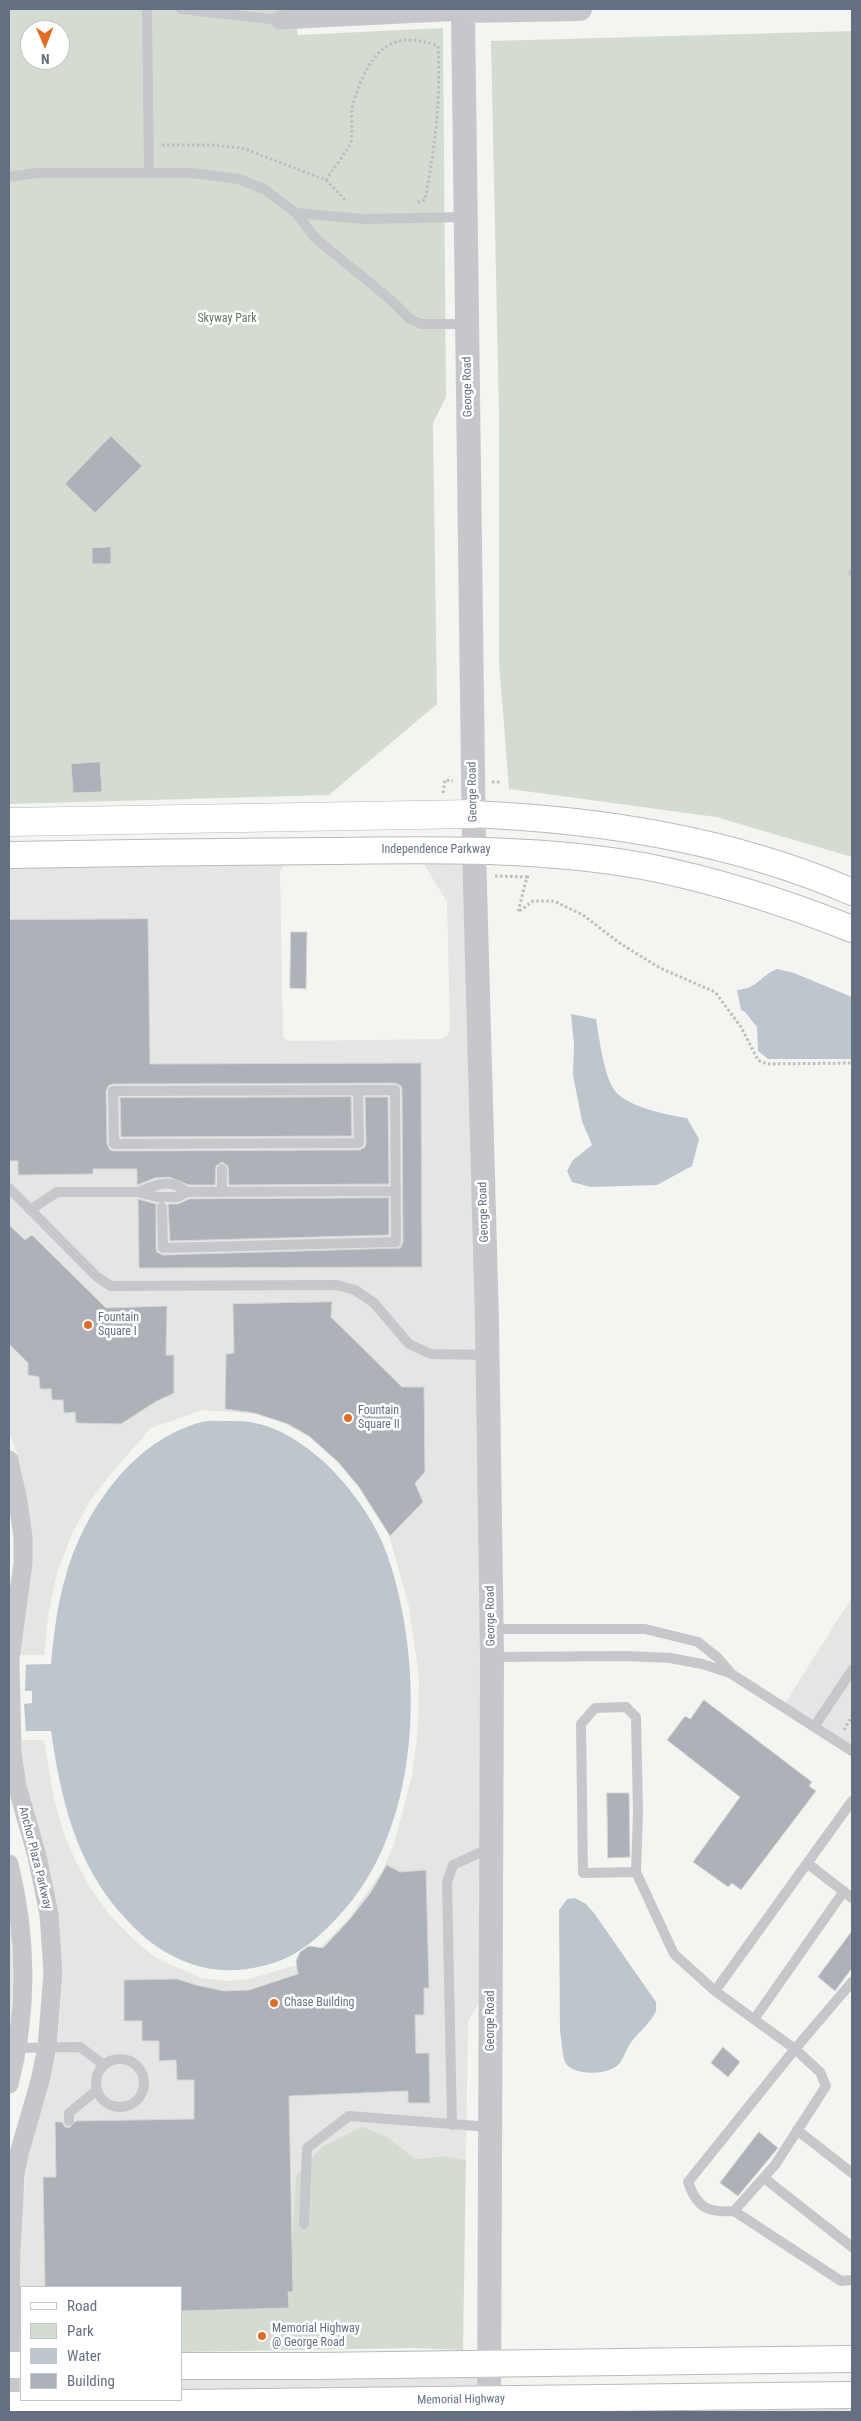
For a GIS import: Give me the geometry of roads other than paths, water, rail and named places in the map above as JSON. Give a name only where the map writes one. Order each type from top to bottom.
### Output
[{"type":"highway","points":[[9,822],[473,814]]},
{"type":"main road","points":[[473,814],[572,820],[647,832],[767,861],[852,892]]},
{"type":"main road","name":"Independence Parkway","points":[[9,855],[474,850],[574,856],[678,873],[763,896],[852,929]]},
{"type":"main road","points":[[182,2366],[490,2364],[852,2358]]},
{"type":"main road","name":"Memorial Highway","points":[[9,2408],[590,2406],[852,2395]]},
{"type":"street","points":[[280,20],[463,10],[580,9]]},
{"type":"street","name":"George Road","points":[[463,10],[473,814],[488,1354],[492,1657],[490,2406]]},
{"type":"street","name":"Anchor Plaza Parkway","points":[[9,1460],[18,1501],[23,1537],[23,1563],[11,1643],[9,1690],[13,1787],[37,1856],[49,1914],[54,1972],[47,2047],[15,2176],[11,2237],[13,2365],[9,2408]]},
{"type":"street","points":[[9,1864],[18,1907],[23,1957],[23,2007],[13,2048],[9,2084]]},
{"type":"lane","points":[[148,9],[149,173]]},
{"type":"lane","points":[[181,9],[280,20]]},
{"type":"lane","points":[[9,177],[36,173],[192,173],[239,179],[264,189],[296,213],[315,238],[391,300],[410,319],[421,324],[467,324]]},
{"type":"lane","points":[[296,213],[364,219],[466,216]]},
{"type":"lane","points":[[162,1207],[163,1248],[396,1242],[395,1090],[358,1090],[113,1091],[114,1144],[358,1143],[358,1090]]},
{"type":"lane","points":[[222,1169],[222,1192]]},
{"type":"lane","points":[[9,1188],[97,1277],[111,1286],[337,1285],[354,1290],[374,1304],[408,1344],[431,1354],[488,1354]]},
{"type":"lane","points":[[30,1210],[57,1192],[138,1192],[157,1197],[178,1197],[187,1192],[396,1191]]},
{"type":"lane","points":[[491,1629],[645,1629],[698,1642],[718,1658],[730,1673]]},
{"type":"lane","points":[[492,1657],[626,1656],[670,1658],[702,1664],[730,1673],[852,1751]]},
{"type":"lane","points":[[814,1727],[852,1670]]},
{"type":"lane","points":[[636,1872],[583,1873],[581,1724],[596,1708],[626,1707],[636,1717],[638,1813],[636,1872],[674,1954],[715,1991],[755,2018],[795,2049],[820,2072],[826,2086],[775,2165],[734,2211]]},
{"type":"lane","points":[[715,1991],[852,1801]]},
{"type":"lane","points":[[452,2125],[447,1882],[453,1865],[491,1848]]},
{"type":"lane","points":[[807,1863],[852,1898]]},
{"type":"lane","points":[[755,2018],[844,1891]]},
{"type":"lane","points":[[852,1982],[795,2049],[688,2182],[698,2204],[716,2212],[734,2211],[841,2280],[852,2280]]},
{"type":"lane","points":[[13,2048],[80,2047],[104,2065]]},
{"type":"lane","points":[[118,2059],[129,2061],[141,2072],[143,2090],[134,2102],[121,2107],[108,2104],[102,2099],[97,2090],[96,2080],[104,2065],[118,2059]]},
{"type":"lane","points":[[69,2122],[69,2112],[97,2090]]},
{"type":"lane","points":[[304,2224],[307,2148],[349,2116],[490,2127]]},
{"type":"lane","points":[[797,2130],[852,2173]]},
{"type":"lane","points":[[764,2178],[852,2247]]},
{"type":"water","points":[[777,969],[794,973],[852,997],[852,1059],[768,1059],[758,1051],[757,1027],[745,1012],[741,1010],[737,990],[754,985]]},
{"type":"water","points":[[571,1014],[596,1019],[602,1056],[608,1076],[611,1085],[621,1097],[638,1106],[687,1118],[699,1139],[692,1166],[657,1185],[591,1187],[572,1182],[567,1171],[573,1160],[592,1145],[582,1121],[573,1075],[574,1044]]},
{"type":"water","points":[[202,1422],[248,1422],[265,1425],[274,1429],[308,1449],[323,1461],[352,1493],[377,1531],[388,1557],[398,1590],[405,1626],[411,1700],[409,1738],[405,1775],[397,1810],[385,1843],[370,1873],[344,1910],[312,1941],[285,1959],[263,1966],[239,1970],[216,1970],[193,1965],[164,1951],[136,1929],[109,1899],[83,1854],[74,1831],[60,1782],[51,1731],[9,1731],[9,1665],[51,1664],[60,1597],[74,1551],[99,1503],[115,1481],[134,1461],[154,1444],[177,1431]]},
{"type":"water","points":[[575,1898],[586,1904],[594,1913],[656,2002],[656,2011],[633,2040],[619,2064],[614,2068],[601,2072],[593,2073],[572,2069],[565,2062],[562,2050],[560,2032],[559,1910],[567,1899]]},
{"type":"place","name":"Fountain Square I","points":[[88,1325]]},
{"type":"place","name":"Fountain Square II","points":[[348,1418]]},
{"type":"place","name":"Chase Building","points":[[274,2003]]},
{"type":"place","name":"Memorial Highway @ George Road","points":[[262,2336]]},
{"type":"park label","name":"Skyway Park","points":[[227,319]]}]
